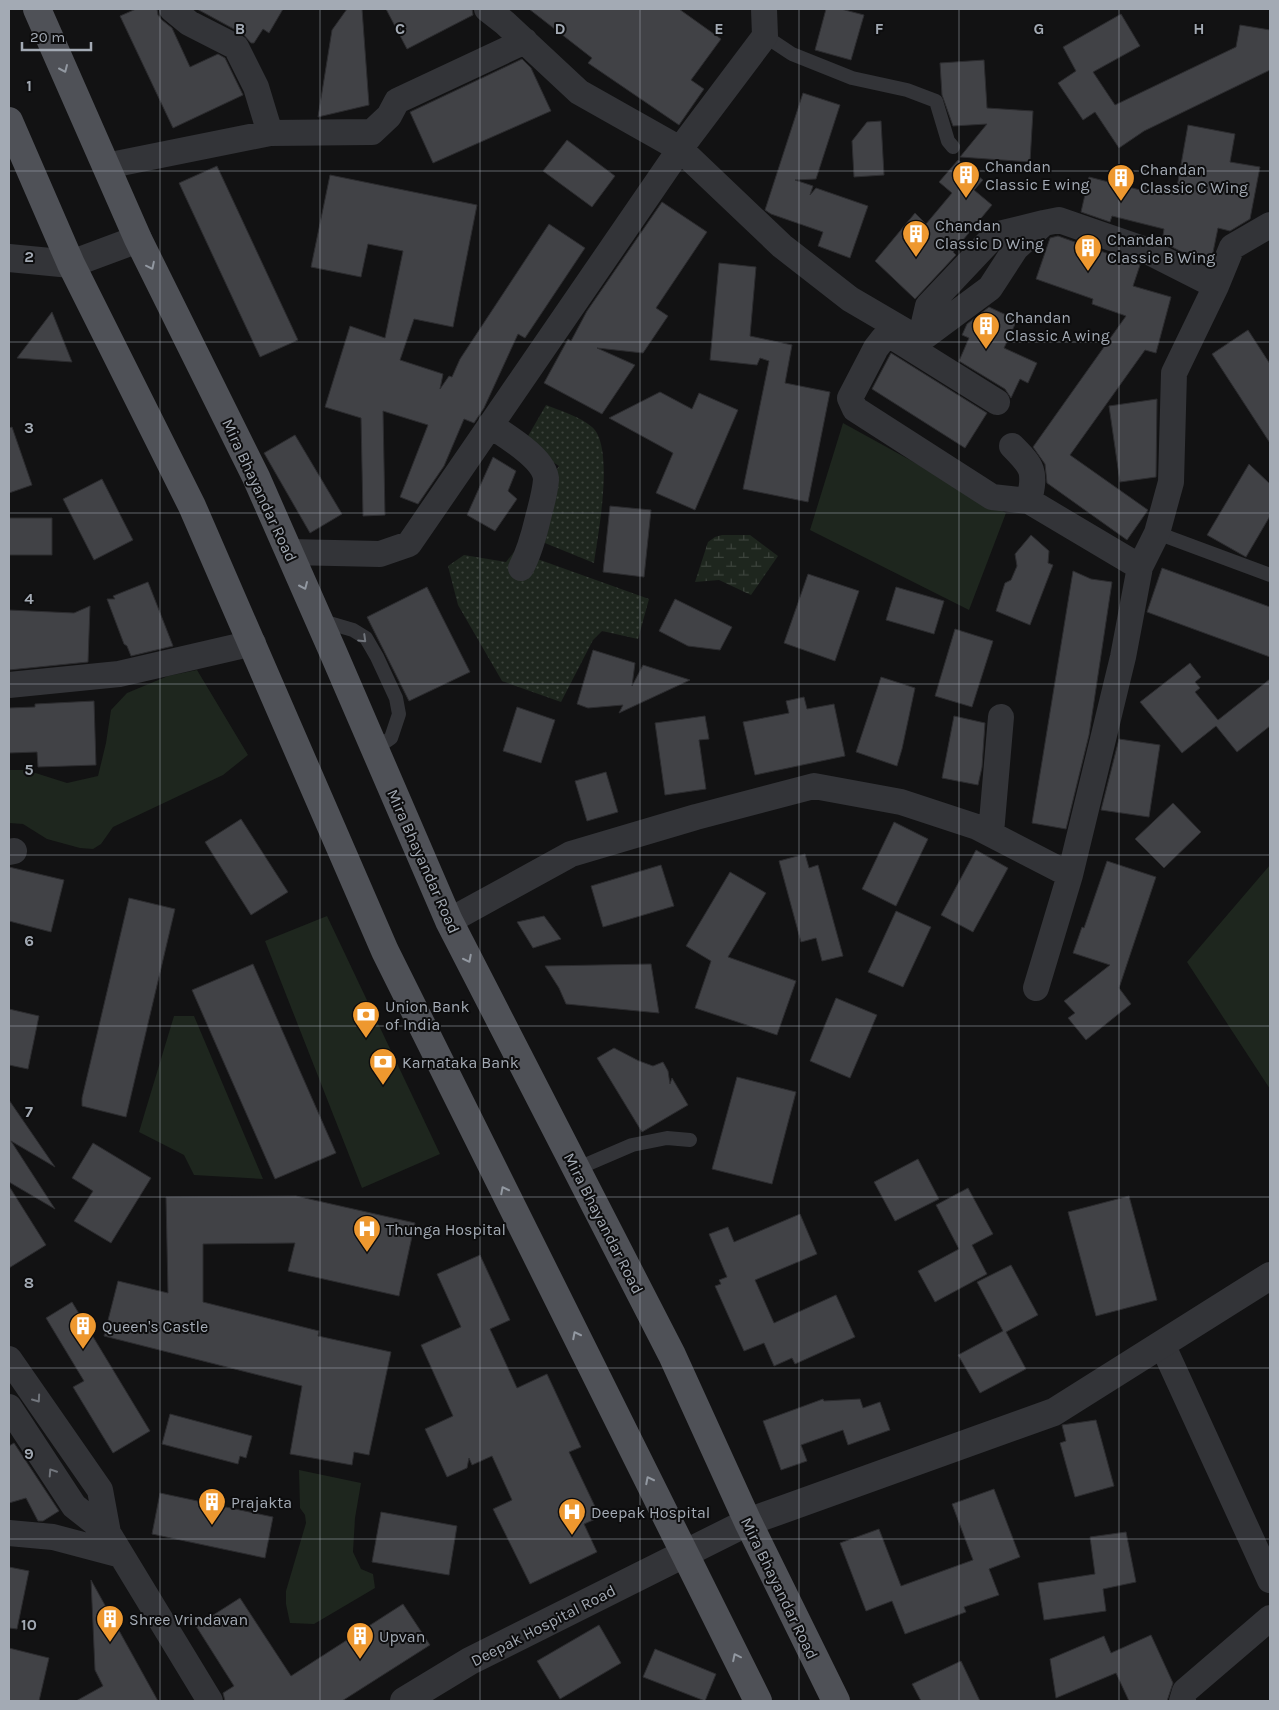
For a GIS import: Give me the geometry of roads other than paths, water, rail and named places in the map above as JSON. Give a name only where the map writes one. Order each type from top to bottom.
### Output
[{"type":"main road","name":"Mira Bhayandar Road","points":[[37,9],[138,238],[256,477],[448,921],[672,1355],[748,1522],[836,1701]]},
{"type":"main road","points":[[9,121],[71,264],[192,506],[385,950],[758,1701]]},
{"type":"street","points":[[172,9],[188,22],[236,47],[256,87],[270,133]]},
{"type":"street","points":[[487,9],[525,41],[579,92],[680,149],[782,246],[850,299],[920,340],[990,288],[1016,248],[1044,223],[1060,220],[1143,249],[1216,286]]},
{"type":"street","points":[[289,552],[380,554],[409,544],[680,149],[765,36],[764,9]]},
{"type":"street","points":[[106,166],[270,133],[372,132],[389,116],[397,101],[525,41]]},
{"type":"street","points":[[1036,988],[1070,875],[1123,657],[1140,567],[1157,533],[1172,482],[1174,373],[1216,286],[1232,247],[1270,225]]},
{"type":"street","points":[[9,258],[71,264],[138,238]]},
{"type":"street","points":[[997,402],[893,337],[883,339],[876,348],[850,398],[855,409],[992,497],[1029,501],[1140,567]]},
{"type":"street","points":[[490,425],[532,457],[540,466],[546,478],[533,537],[521,568]]},
{"type":"street","points":[[1012,446],[1030,464],[1033,483],[1029,501]]},
{"type":"street","points":[[9,685],[119,674],[253,643]]},
{"type":"street","points":[[991,833],[1001,717]]},
{"type":"street","points":[[448,921],[571,854],[696,817],[814,786],[901,802],[977,827],[1070,875]]},
{"type":"street","name":"Deepak Hospital Road","points":[[404,1701],[470,1661],[748,1522],[1054,1412],[1270,1276]]},
{"type":"street","points":[[1162,1344],[1270,1580]]},
{"type":"street","points":[[9,1359],[100,1490],[108,1533],[210,1701]]},
{"type":"street","points":[[9,1407],[74,1506],[108,1533]]},
{"type":"street","points":[[74,1506],[100,1490]]},
{"type":"street","points":[[9,1533],[53,1537],[121,1555]]},
{"type":"street","points":[[1182,1701],[1184,1691],[1270,1618]]},
{"type":"lane","points":[[765,36],[792,54],[852,78],[907,90],[936,101],[948,141],[954,147]]},
{"type":"lane","points":[[1157,533],[1270,575]]},
{"type":"lane","points":[[319,620],[353,630],[366,638],[396,698],[399,714],[391,738],[375,749]]},
{"type":"lane","points":[[576,1169],[632,1145],[667,1138],[690,1140]]},
{"type":"place","name":"Chandan Classic E wing","points":[[966,199]]},
{"type":"place","name":"Chandan Classic C Wing","points":[[1121,202]]},
{"type":"place","name":"Chandan Classic D Wing","points":[[916,258]]},
{"type":"place","name":"Chandan Classic B Wing","points":[[1088,272]]},
{"type":"place","name":"Chandan Classic A wing","points":[[986,350]]},
{"type":"place","name":"Union Bank of India","points":[[366,1039]]},
{"type":"place","name":"Karnataka Bank","points":[[383,1086]]},
{"type":"place","name":"Thunga Hospital","points":[[367,1253]]},
{"type":"place","name":"Queen's Castle","points":[[83,1350]]},
{"type":"place","name":"Prajakta","points":[[212,1526]]},
{"type":"place","name":"Deepak Hospital","points":[[572,1536]]},
{"type":"place","name":"Shree Vrindavan","points":[[110,1643]]},
{"type":"place","name":"Upvan","points":[[360,1660]]}]
